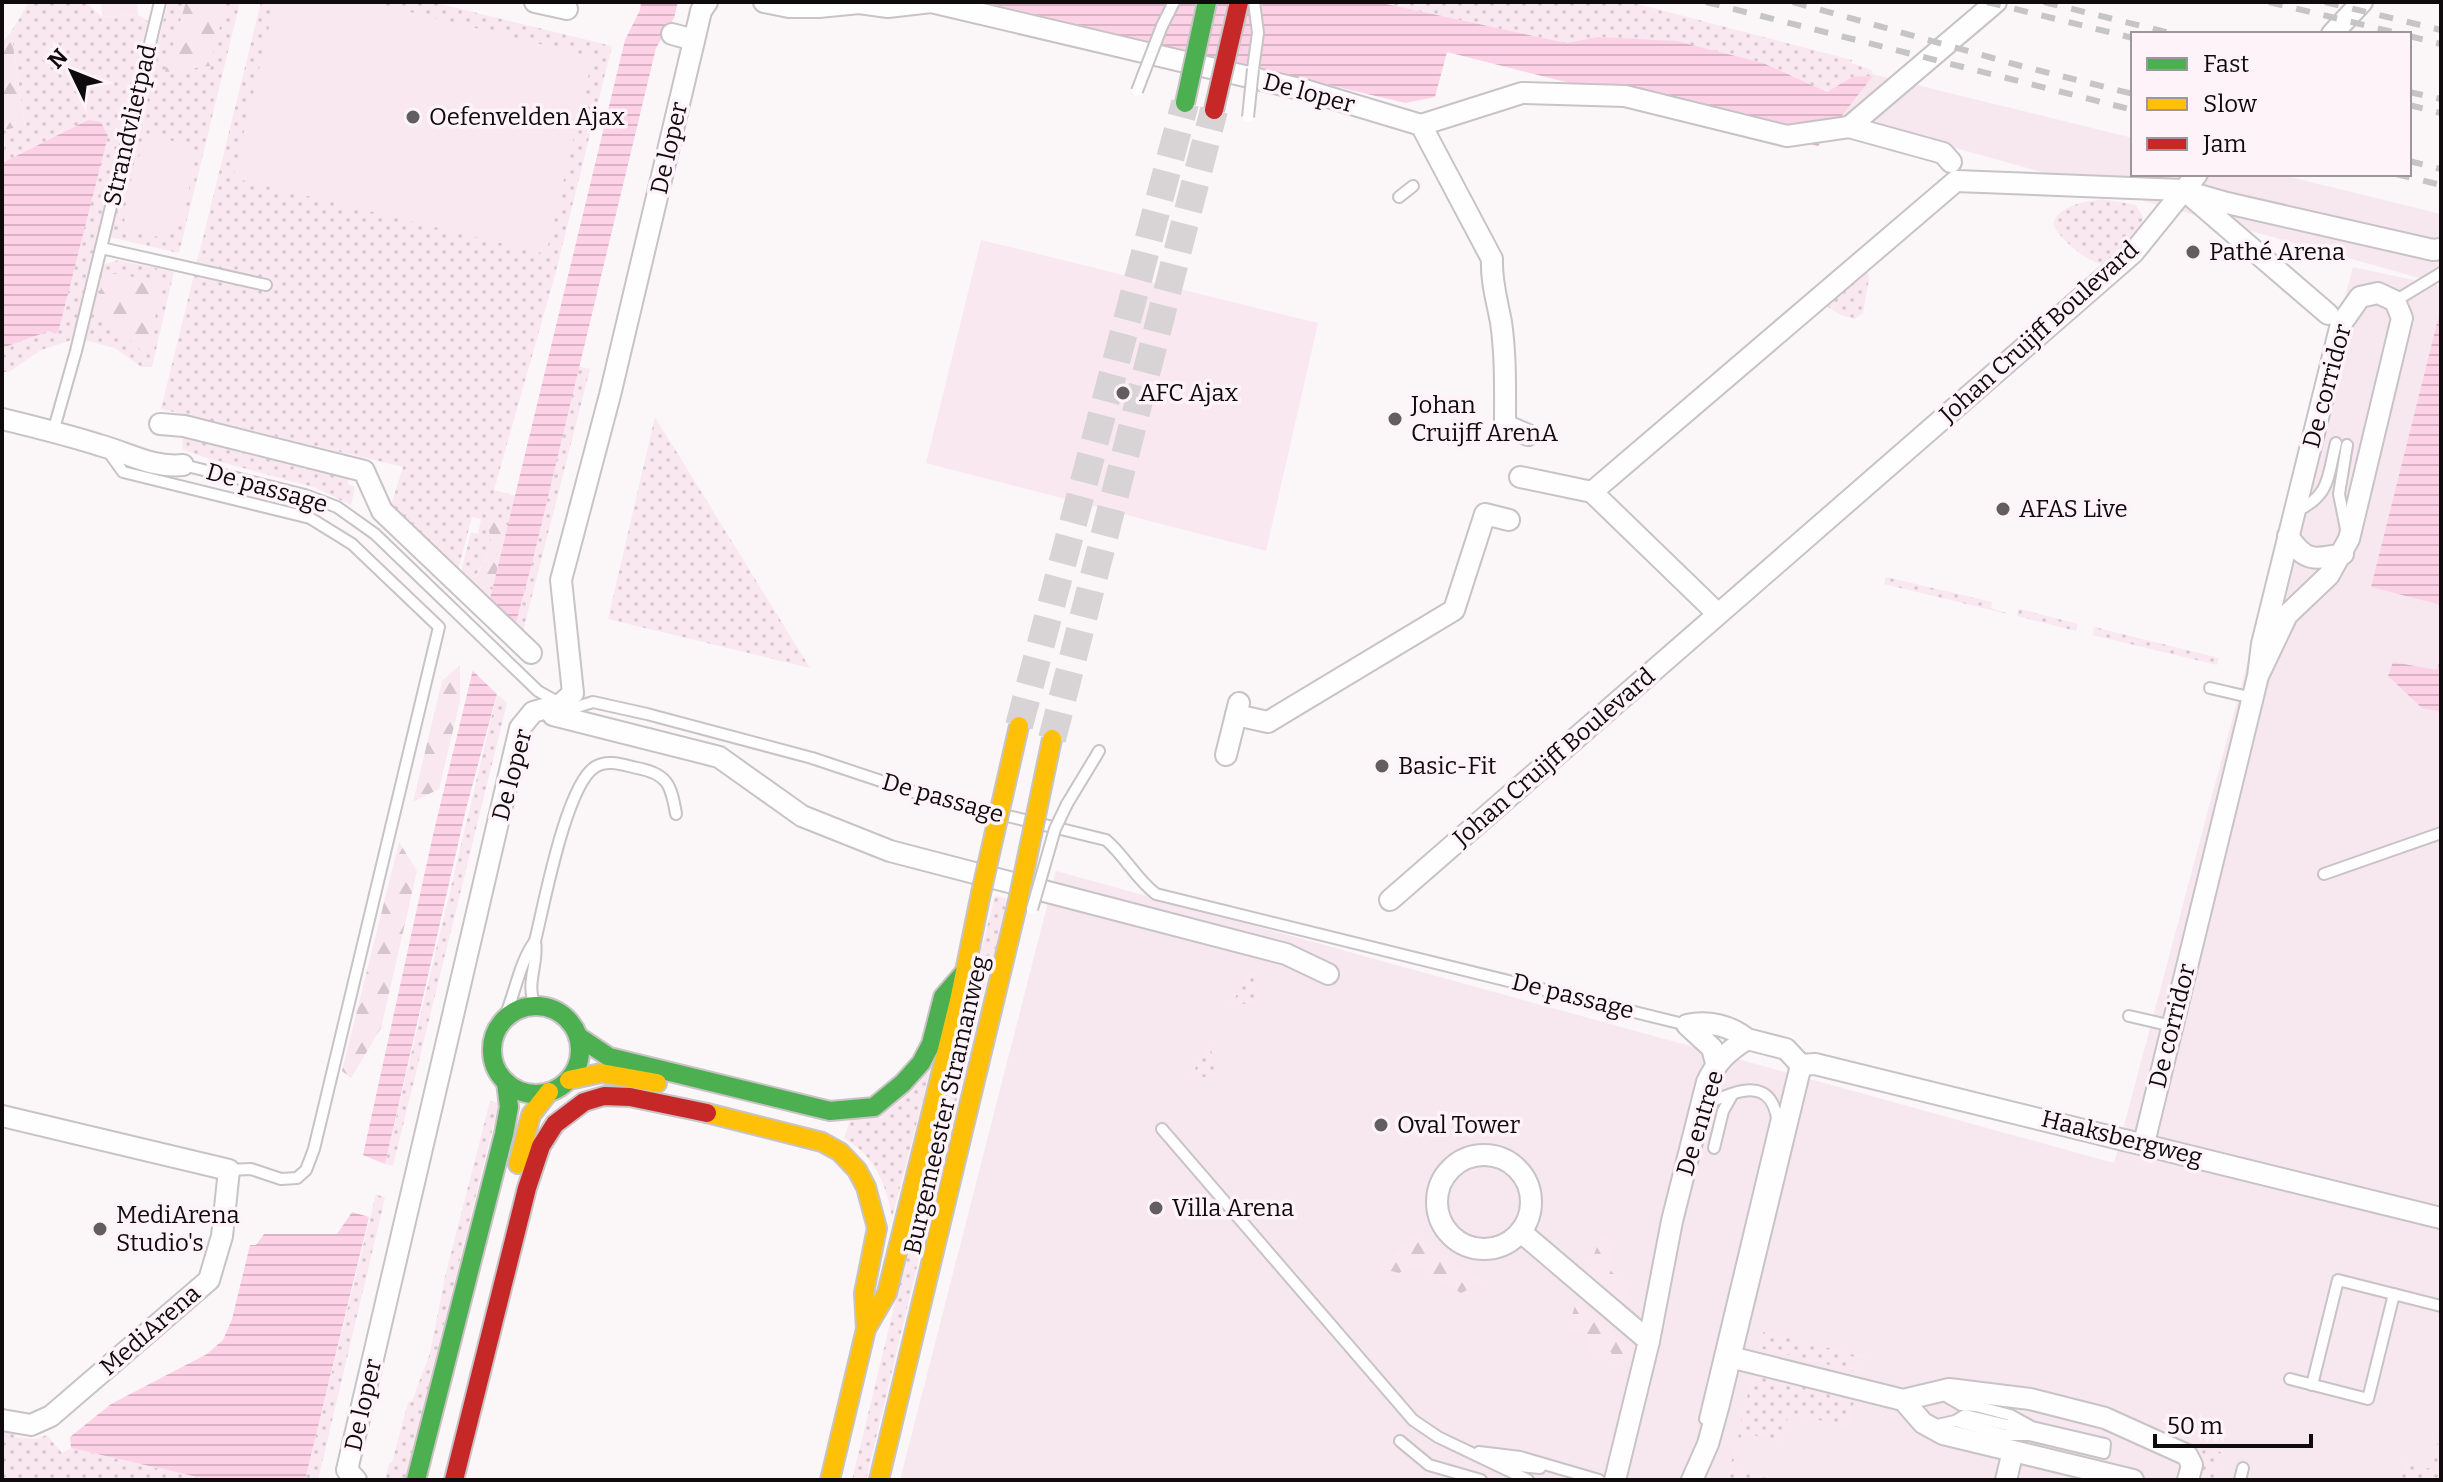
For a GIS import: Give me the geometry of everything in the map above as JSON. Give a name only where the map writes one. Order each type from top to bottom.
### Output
[{"type":"main road","points":[[1185,103],[1207,2]]},
{"type":"main road","points":[[1214,110],[1239,2]]},
{"type":"main road","name":"Burgemeester Stramanweg","points":[[866,1329],[887,1293],[959,1001],[1019,726]]},
{"type":"main road","name":"Burgemeester Stramanweg","points":[[879,1480],[1005,956],[1025,908],[1052,739]]},
{"type":"main road","name":"Burgemeester Stramanweg","points":[[579,1037],[637,1071],[830,1111],[874,1107],[921,1063],[931,1044],[943,997],[963,974]]},
{"type":"main road","points":[[549,1092],[526,1093],[506,1082],[493,1063],[497,1029],[513,1012],[535,1005],[557,1010],[567,1017],[579,1037],[580,1060],[569,1080]]},
{"type":"main road","points":[[510,1258],[508,1199],[531,1115],[549,1092],[569,1080],[578,1075],[604,1071],[637,1071],[707,1095],[747,1122]]},
{"type":"main road","points":[[416,1480],[504,1134],[509,1107],[506,1082]]},
{"type":"main road","name":"Burgemeester Stramanweg","points":[[454,1480],[527,1188],[541,1146],[555,1124],[584,1102],[604,1096],[630,1097],[822,1142],[840,1152],[857,1170],[873,1207],[877,1228],[864,1293],[866,1329],[830,1480]]},
{"type":"street","points":[[535,2],[567,9]]},
{"type":"street","name":"De loper","points":[[356,1480],[347,1470],[520,728],[533,712],[557,709],[573,693],[561,580],[610,395],[701,11],[707,2]]},
{"type":"street","name":"De loper","points":[[764,2],[804,7],[859,3],[888,7],[931,2],[1308,91],[1421,125]]},
{"type":"street","points":[[1849,127],[1996,2]]},
{"type":"street","points":[[2334,32],[2362,2]]},
{"type":"street","points":[[672,34],[694,40]]},
{"type":"street","points":[[1528,435],[1505,425],[1505,372],[1501,323],[1491,275],[1492,259],[1421,125],[1522,93],[1625,96],[1787,136],[1849,127],[1943,153],[1951,162]]},
{"type":"street","name":"Johan Cruijff Boulevard","points":[[1390,900],[2133,253],[2195,176]]},
{"type":"street","points":[[1592,492],[1956,181],[2182,190],[2241,207],[2433,250],[2441,249]]},
{"type":"street","points":[[2182,190],[2328,314]]},
{"type":"street","name":"De corridor","points":[[2144,1143],[2341,324],[2360,297],[2378,293],[2395,301],[2402,318],[2346,546],[2329,575],[2287,615],[2258,676]]},
{"type":"street","name":"De passage","points":[[2,419],[104,446],[150,463],[183,465]]},
{"type":"street","points":[[160,424],[184,426],[364,471],[382,511],[527,649]]},
{"type":"street","points":[[1520,477],[1592,492],[1718,614]]},
{"type":"street","points":[[1226,755],[1237,709],[1268,722],[1454,610],[1485,514],[1509,520]]},
{"type":"street","points":[[2288,536],[2299,552],[2311,558],[2346,546]]},
{"type":"street","name":"De passage","points":[[557,709],[719,757],[802,816],[890,851],[1286,954],[1328,974]]},
{"type":"street","name":"De passage","points":[[1687,1025],[1701,1022],[1737,1030],[1747,1039]]},
{"type":"street","points":[[1687,1025],[1712,1048],[1716,1063]]},
{"type":"street","points":[[1692,1480],[1710,1437],[1801,1065],[1786,1049],[1747,1039]]},
{"type":"street","name":"De entree","points":[[1615,1480],[1700,1106],[1716,1063],[1730,1049],[1747,1039]]},
{"type":"street","name":"Haaksbergweg","points":[[1801,1065],[1815,1064],[2441,1218]]},
{"type":"street","points":[[2,1116],[229,1170]]},
{"type":"street","points":[[1482,1155],[1500,1158],[1516,1168],[1528,1187],[1531,1206],[1521,1232],[1506,1243],[1485,1249],[1458,1242],[1441,1222],[1437,1198],[1441,1183],[1450,1170],[1460,1162],[1482,1155]]},
{"type":"street","name":"MediArena","points":[[2,1420],[31,1425],[51,1416],[209,1280],[222,1236],[229,1170]]},
{"type":"street","points":[[1521,1232],[1649,1341]]},
{"type":"street","points":[[1730,1357],[1903,1400],[1949,1389],[2030,1399],[2105,1418],[2187,1455],[2192,1465],[2188,1480]]},
{"type":"street","points":[[1903,1400],[1923,1423],[1943,1434],[2133,1480]]},
{"type":"street","points":[[2006,1480],[2013,1451]]},
{"type":"lane","name":"Strandvlietpad","points":[[53,432],[160,2]]},
{"type":"lane","points":[[1137,91],[1174,2]]},
{"type":"lane","points":[[1248,117],[1258,33],[1254,2]]},
{"type":"lane","points":[[1399,197],[1413,186]]},
{"type":"lane","points":[[101,248],[266,285]]},
{"type":"lane","points":[[2395,301],[2441,273]]},
{"type":"lane","points":[[2294,512],[2313,503],[2324,491],[2342,444],[2339,494],[2346,546]]},
{"type":"lane","points":[[104,446],[123,472],[310,518],[352,544],[439,627],[314,1149],[306,1170],[297,1178],[281,1179],[251,1169],[229,1170]]},
{"type":"lane","name":"De passage","points":[[183,465],[305,495],[337,507],[375,534],[557,709],[593,702],[647,714],[812,758],[926,796],[1106,840],[1119,851],[1144,885],[1156,894],[1687,1025]]},
{"type":"lane","points":[[2210,688],[2253,698]]},
{"type":"lane","points":[[1025,908],[1055,829],[1099,751]]},
{"type":"lane","points":[[535,1005],[530,988],[537,955],[535,941],[562,831],[580,783],[595,767],[607,762],[654,771],[669,785],[676,814]]},
{"type":"lane","points":[[2324,874],[2441,833]]},
{"type":"lane","points":[[504,1019],[527,952],[535,941]]},
{"type":"lane","points":[[2129,1016],[2172,1026]]},
{"type":"lane","points":[[1700,1106],[1739,1091],[1757,1091],[1772,1101],[1777,1118],[1704,1422],[1710,1437]]},
{"type":"lane","points":[[1714,1148],[1723,1111],[1732,1095]]},
{"type":"lane","points":[[1162,1129],[1413,1420],[1438,1437],[1528,1480]]},
{"type":"lane","points":[[2312,1385],[2338,1280],[2441,1306]]},
{"type":"lane","points":[[2290,1379],[2368,1399],[2394,1294]]},
{"type":"lane","points":[[1938,1391],[1960,1414],[2005,1435],[2030,1431],[2105,1444],[2104,1453],[2030,1431],[1960,1414]]},
{"type":"lane","points":[[1931,1426],[1960,1414],[2010,1415],[2030,1431]]},
{"type":"lane","points":[[1400,1441],[1429,1465],[1481,1480]]},
{"type":"lane","points":[[1469,1451],[1519,1466],[1558,1469],[1599,1480]]},
{"type":"lane","points":[[2240,1480],[2243,1468]]},
{"type":"shaded area","points":[[641,2],[678,2],[674,18],[656,48],[533,559],[466,809],[385,1164],[363,1155],[433,835],[625,40]]},
{"type":"shaded area","points":[[983,2],[1377,2],[1566,43],[1598,37],[1676,41],[1763,63],[1827,92],[1852,77],[1873,76],[1818,146],[1447,52],[1435,97],[1405,103]]},
{"type":"shaded area","points":[[1434,2],[1580,2],[2131,138],[2131,176],[2286,176],[2441,214],[2441,284]]},
{"type":"shaded area","points":[[88,120],[101,122],[108,136],[59,329],[56,334],[49,331],[2,348],[2,163]]},
{"type":"shaded area","points":[[2353,267],[2441,286],[2441,1480],[900,1480],[1056,871],[2114,1163]]},
{"type":"shaded area","points":[[2441,307],[2441,605],[2371,587]]},
{"type":"shaded area","points":[[2441,655],[2441,712],[2422,708],[2388,676],[2393,662],[2437,670]]},
{"type":"shaded area","points":[[352,1212],[369,1217],[305,1480],[210,1480],[71,1448],[70,1437],[111,1404],[207,1354],[223,1340],[232,1319],[250,1245],[256,1245],[264,1234],[337,1234]]},
{"type":"green space","points":[[29,2],[86,2],[102,17],[138,15],[148,21],[72,340],[41,350],[9,372],[2,372],[2,348],[8,345],[88,120],[2,163],[5,144],[2,130],[25,125],[11,32]]},
{"type":"green space","points":[[101,2],[137,2],[138,15],[102,17]]},
{"type":"green space","points":[[168,2],[240,2],[179,253],[110,237]]},
{"type":"green space","points":[[186,2],[226,2],[210,66],[165,72]]},
{"type":"green space","points":[[261,2],[432,2],[612,46],[555,275],[494,490],[516,496],[508,526],[488,520],[492,547],[475,577],[493,587],[490,604],[460,576],[471,532],[478,534],[481,519],[472,517],[457,574],[390,508],[403,467],[161,409]]},
{"type":"green space","name":"Oefenvelden Ajax","points":[[275,2],[369,2],[593,57],[546,254],[233,178]]},
{"type":"green space","points":[[1377,2],[1630,2],[1852,60],[1851,63],[1872,70],[1873,76],[1852,77],[1827,92],[1763,63],[1676,41],[1598,37],[1566,44]]},
{"type":"green space","points":[[11,32],[25,126],[2,130],[2,42]]},
{"type":"green space","points":[[151,129],[185,147],[192,161],[190,186],[182,212],[165,238],[132,232],[124,223],[133,170]]},
{"type":"green space","points":[[2102,199],[2136,205],[2143,217],[2130,245],[2118,258],[2106,264],[2075,250],[2053,224],[2060,212],[2080,203]]},
{"type":"green space","name":"AFC Ajax","points":[[981,240],[1318,323],[1266,551],[926,463]]},
{"type":"green space","points":[[118,260],[174,272],[152,367],[141,367],[115,348],[84,340],[103,265]]},
{"type":"green space","points":[[1867,269],[1869,279],[1863,313],[1855,319],[1828,307],[1827,298]]},
{"type":"green space","points":[[104,271],[162,283],[147,356],[97,309]]},
{"type":"green space","points":[[577,366],[590,369],[522,635],[513,625]]},
{"type":"green space","points":[[655,417],[810,668],[608,619]]},
{"type":"green space","points":[[183,436],[349,475],[348,484],[355,487],[351,505],[316,488],[182,449]]},
{"type":"green space","points":[[487,520],[508,526],[493,587],[475,578],[492,547]]},
{"type":"green space","points":[[1886,577],[1992,602],[1991,608],[2012,615],[1884,584]]},
{"type":"green space","points":[[2019,609],[2078,624],[2076,631],[2017,616]]},
{"type":"green space","points":[[2094,627],[2219,658],[2217,665],[2093,635]]},
{"type":"green space","points":[[460,665],[460,701],[439,789],[413,802],[442,681]]},
{"type":"green space","points":[[497,694],[507,703],[393,1166],[385,1164]]},
{"type":"green space","points":[[399,842],[417,871],[381,1028],[351,1078],[342,1071]]},
{"type":"green space","points":[[995,896],[1009,899],[978,1014],[966,1010]]},
{"type":"green space","points":[[1250,972],[1258,1000],[1229,1008]]},
{"type":"green space","points":[[1208,1045],[1216,1074],[1188,1081]]},
{"type":"green space","points":[[954,1060],[966,1061],[866,1480],[852,1480]]},
{"type":"green space","points":[[931,1068],[892,1218],[878,1172],[864,1153],[844,1138],[851,1117]]},
{"type":"green space","points":[[490,1101],[499,1103],[405,1480],[385,1480],[408,1403],[412,1401],[430,1353],[445,1277]]},
{"type":"green space","points":[[376,1194],[385,1198],[318,1480],[305,1480]]},
{"type":"green space","points":[[1414,1235],[1484,1282],[1461,1293],[1414,1264],[1399,1273],[1379,1268]]},
{"type":"green space","points":[[1601,1236],[1609,1242],[1611,1271],[1631,1292],[1624,1300],[1607,1297],[1586,1276]]},
{"type":"green space","points":[[1577,1299],[1624,1344],[1625,1360],[1614,1362],[1611,1352],[1590,1353],[1583,1329],[1567,1332]]},
{"type":"green space","points":[[1763,1332],[1866,1357],[1850,1356],[1849,1364],[1863,1368],[1862,1373],[1759,1348]]},
{"type":"green space","points":[[1753,1372],[1855,1397],[1848,1427],[1789,1413],[1781,1442],[1742,1432],[1733,1470],[1776,1480],[1727,1480]]},
{"type":"green space","points":[[2441,1428],[2441,1465],[2437,1480],[2401,1480],[2405,1462],[2431,1469]]},
{"type":"green space","points":[[2,1430],[16,1433],[15,1437],[36,1439],[47,1435],[62,1453],[71,1448],[208,1480],[10,1480],[2,1478]]},
{"type":"green space","points":[[2173,1440],[2207,1449],[2205,1453],[2208,1457],[2213,1454],[2212,1450],[2221,1452],[2214,1480],[2195,1480]]},
{"type":"pier","points":[[487,598],[519,629],[500,697],[470,668]]},
{"type":"tunnel","points":[[1019,726],[1185,103]]},
{"type":"tunnel","points":[[1052,739],[1214,110]]},
{"type":"railway","points":[[1706,2],[2131,109]]},
{"type":"railway","points":[[1793,2],[2131,94]]},
{"type":"railway","points":[[1987,2],[2131,38]]},
{"type":"railway","points":[[2044,2],[2166,32]]},
{"type":"railway","points":[[2269,2],[2393,32]]},
{"type":"railway","points":[[2325,2],[2441,30]]},
{"type":"railway","points":[[2411,36],[2441,44]]},
{"type":"railway","points":[[2411,92],[2441,99]]},
{"type":"railway","points":[[2411,106],[2441,113]]},
{"type":"railway","points":[[2411,162],[2441,169]]},
{"type":"railway","points":[[2404,176],[2441,185]]},
{"type":"traffic: fast","points":[[1185,103],[1207,2]]},
{"type":"traffic: fast","points":[[579,1037],[609,1057],[830,1111],[874,1107],[921,1063],[931,1044],[943,997],[963,974]]},
{"type":"traffic: fast","points":[[536,1006],[561,1013],[573,1025],[580,1050],[573,1075],[561,1087],[536,1094],[511,1087],[499,1075],[492,1050],[499,1025],[511,1013],[536,1006]]},
{"type":"traffic: fast","points":[[416,1480],[504,1134],[509,1107],[506,1082]]},
{"type":"traffic: slow","points":[[981,893],[1019,726]]},
{"type":"traffic: slow","points":[[1017,906],[1052,739]]},
{"type":"traffic: slow","points":[[866,1329],[887,1293],[959,1001],[981,893]]},
{"type":"traffic: slow","points":[[879,1480],[1017,906]]},
{"type":"traffic: slow","points":[[569,1080],[601,1073],[657,1083]]},
{"type":"traffic: slow","points":[[518,1164],[531,1115],[549,1092]]},
{"type":"traffic: slow","points":[[707,1113],[822,1142],[840,1152],[857,1170],[866,1187],[877,1228],[864,1293],[866,1329],[830,1480]]},
{"type":"traffic: jam","points":[[1214,110],[1239,2]]},
{"type":"traffic: jam","points":[[454,1480],[527,1188],[541,1146],[555,1124],[584,1102],[604,1096],[630,1097],[707,1113]]},
{"type":"place","name":"Oefenvelden Ajax","points":[[413,117]]},
{"type":"place","name":"Pathé Arena","points":[[2193,252]]},
{"type":"place","name":"AFC Ajax","points":[[1123,393]]},
{"type":"place","name":"Johan Cruijff ArenA","points":[[1395,419]]},
{"type":"place","name":"AFAS Live","points":[[2003,509]]},
{"type":"place","name":"Basic-Fit","points":[[1382,766]]},
{"type":"place","name":"Oval Tower","points":[[1381,1125]]},
{"type":"place","name":"Villa Arena","points":[[1156,1208]]},
{"type":"place","name":"MediArena Studio's","points":[[100,1229]]}]
